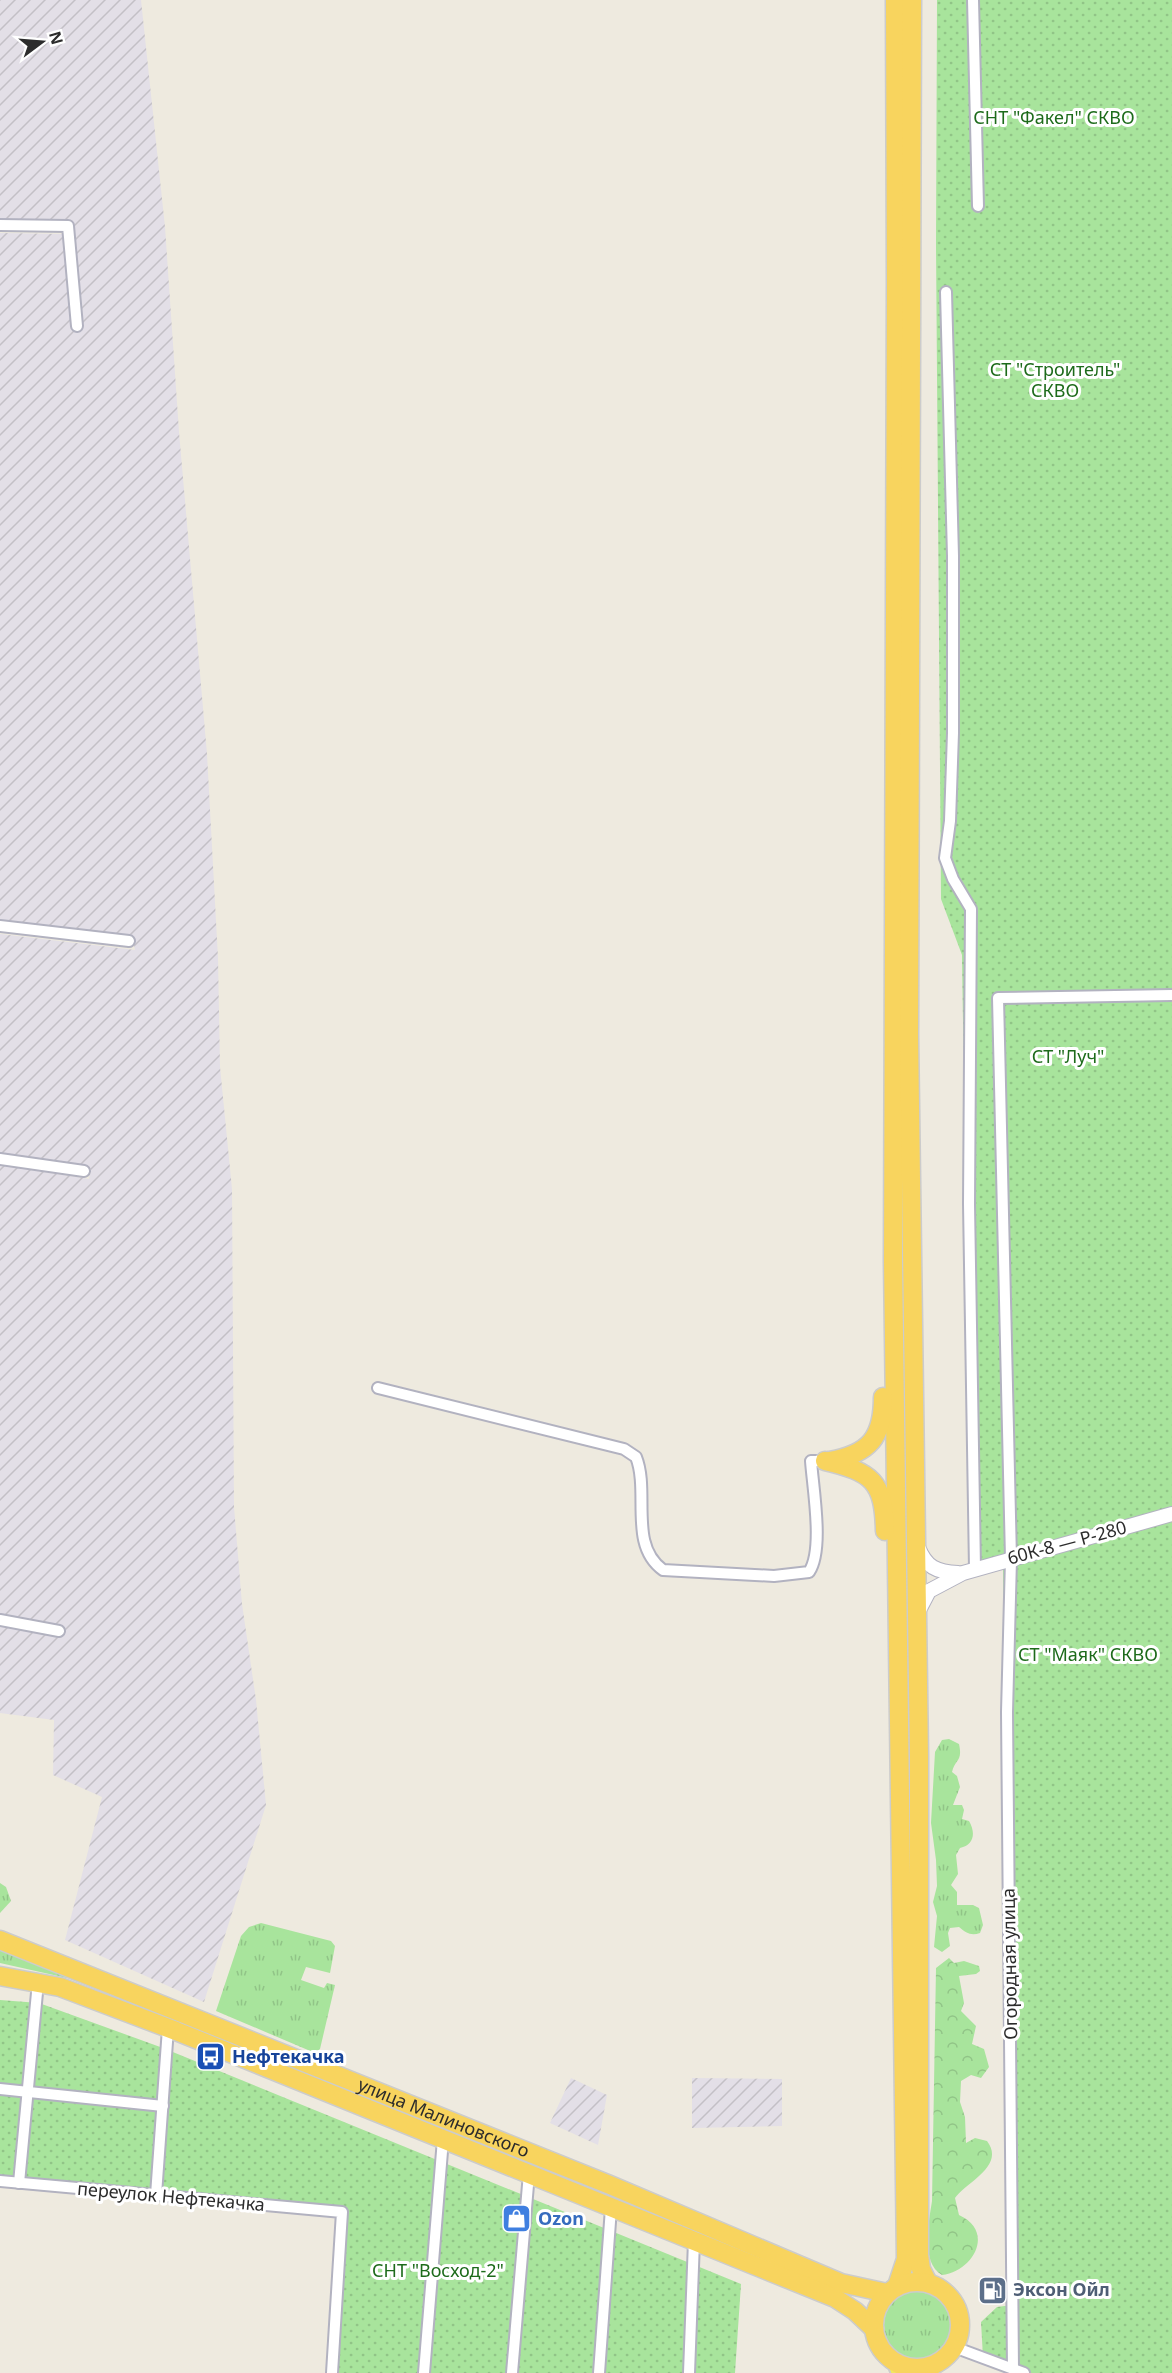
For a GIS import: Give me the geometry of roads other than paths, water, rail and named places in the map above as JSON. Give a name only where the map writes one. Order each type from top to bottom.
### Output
[{"type":"highway","points":[[892,2289],[907,2283],[928,2283],[946,2293],[954,2303],[959,2317],[959,2333],[954,2347],[932,2369],[898,2368],[883,2352],[873,2328],[877,2308],[892,2289],[906,2259],[898,1602],[900,1333],[895,0]]},
{"type":"highway","points":[[912,0],[909,1035],[900,1333],[914,1539],[919,1756],[919,2255],[921,2270],[928,2283]]},
{"type":"highway","points":[[825,1461],[859,1452],[875,1440],[884,1417],[884,1335],[900,1333]]},
{"type":"highway","points":[[825,1461],[855,1468],[878,1486],[884,1499],[886,1586],[898,1602]]},
{"type":"highway","points":[[900,1755],[913,1760],[919,1756]]},
{"type":"highway","name":"улица Малиновского","points":[[0,1940],[610,2185],[841,2283],[892,2289]]},
{"type":"highway","name":"улица Малиновского","points":[[0,1976],[60,1987],[529,2173],[835,2298],[855,2311],[873,2328]]},
{"type":"street","points":[[973,0],[978,206]]},
{"type":"street","points":[[0,225],[68,226],[77,326]]},
{"type":"street","points":[[946,292],[953,556],[953,733],[950,821],[945,858],[953,879],[971,909],[969,1571]]},
{"type":"street","points":[[0,926],[129,941]]},
{"type":"street","name":"Огородная улица","points":[[1013,2368],[1007,1712],[1011,1559],[998,998],[1172,995]]},
{"type":"street","points":[[0,1158],[84,1171]]},
{"type":"street","points":[[378,1388],[624,1449],[636,1457],[643,1479],[644,1540],[647,1554],[663,1570],[774,1576],[809,1572],[815,1564],[816,1548],[811,1461],[825,1461]]},
{"type":"street","name":"60К-8 — Р-280","points":[[916,1619],[922,1601],[929,1591],[969,1571],[1172,1514]]},
{"type":"street","name":"60К-8 — Р-280","points":[[914,1539],[929,1566],[938,1571],[969,1571]]},
{"type":"street","points":[[0,1620],[58,1631]]},
{"type":"street","points":[[19,2183],[38,1982]]},
{"type":"street","points":[[156,2195],[168,2028]]},
{"type":"street","points":[[0,2089],[163,2106]]},
{"type":"street","points":[[424,2373],[443,2139]]},
{"type":"street","points":[[512,2373],[529,2173]]},
{"type":"street","name":"переулок Нефтекачка","points":[[0,2181],[342,2212],[332,2373]]},
{"type":"street","points":[[599,2373],[611,2208]]},
{"type":"street","points":[[689,2373],[694,2241]]},
{"type":"street","points":[[954,2347],[1024,2373]]},
{"type":"place","name":"Нефтекачка","points":[[211,2057]]},
{"type":"place","name":"Ozon","points":[[517,2219]]},
{"type":"place","name":"Эксон Ойл","points":[[992,2290]]},
{"type":"park label","name":"СНТ \"Факел\" СКВО","points":[[1054,118]]},
{"type":"park label","name":"СТ \"Строитель\" СКВО","points":[[1055,380]]},
{"type":"park label","name":"СТ \"Луч\"","points":[[1068,1057]]},
{"type":"park label","name":"СТ \"Маяк\" СКВО","points":[[1088,1655]]},
{"type":"park label","name":"СНТ \"Восход-2\"","points":[[438,2271]]}]
